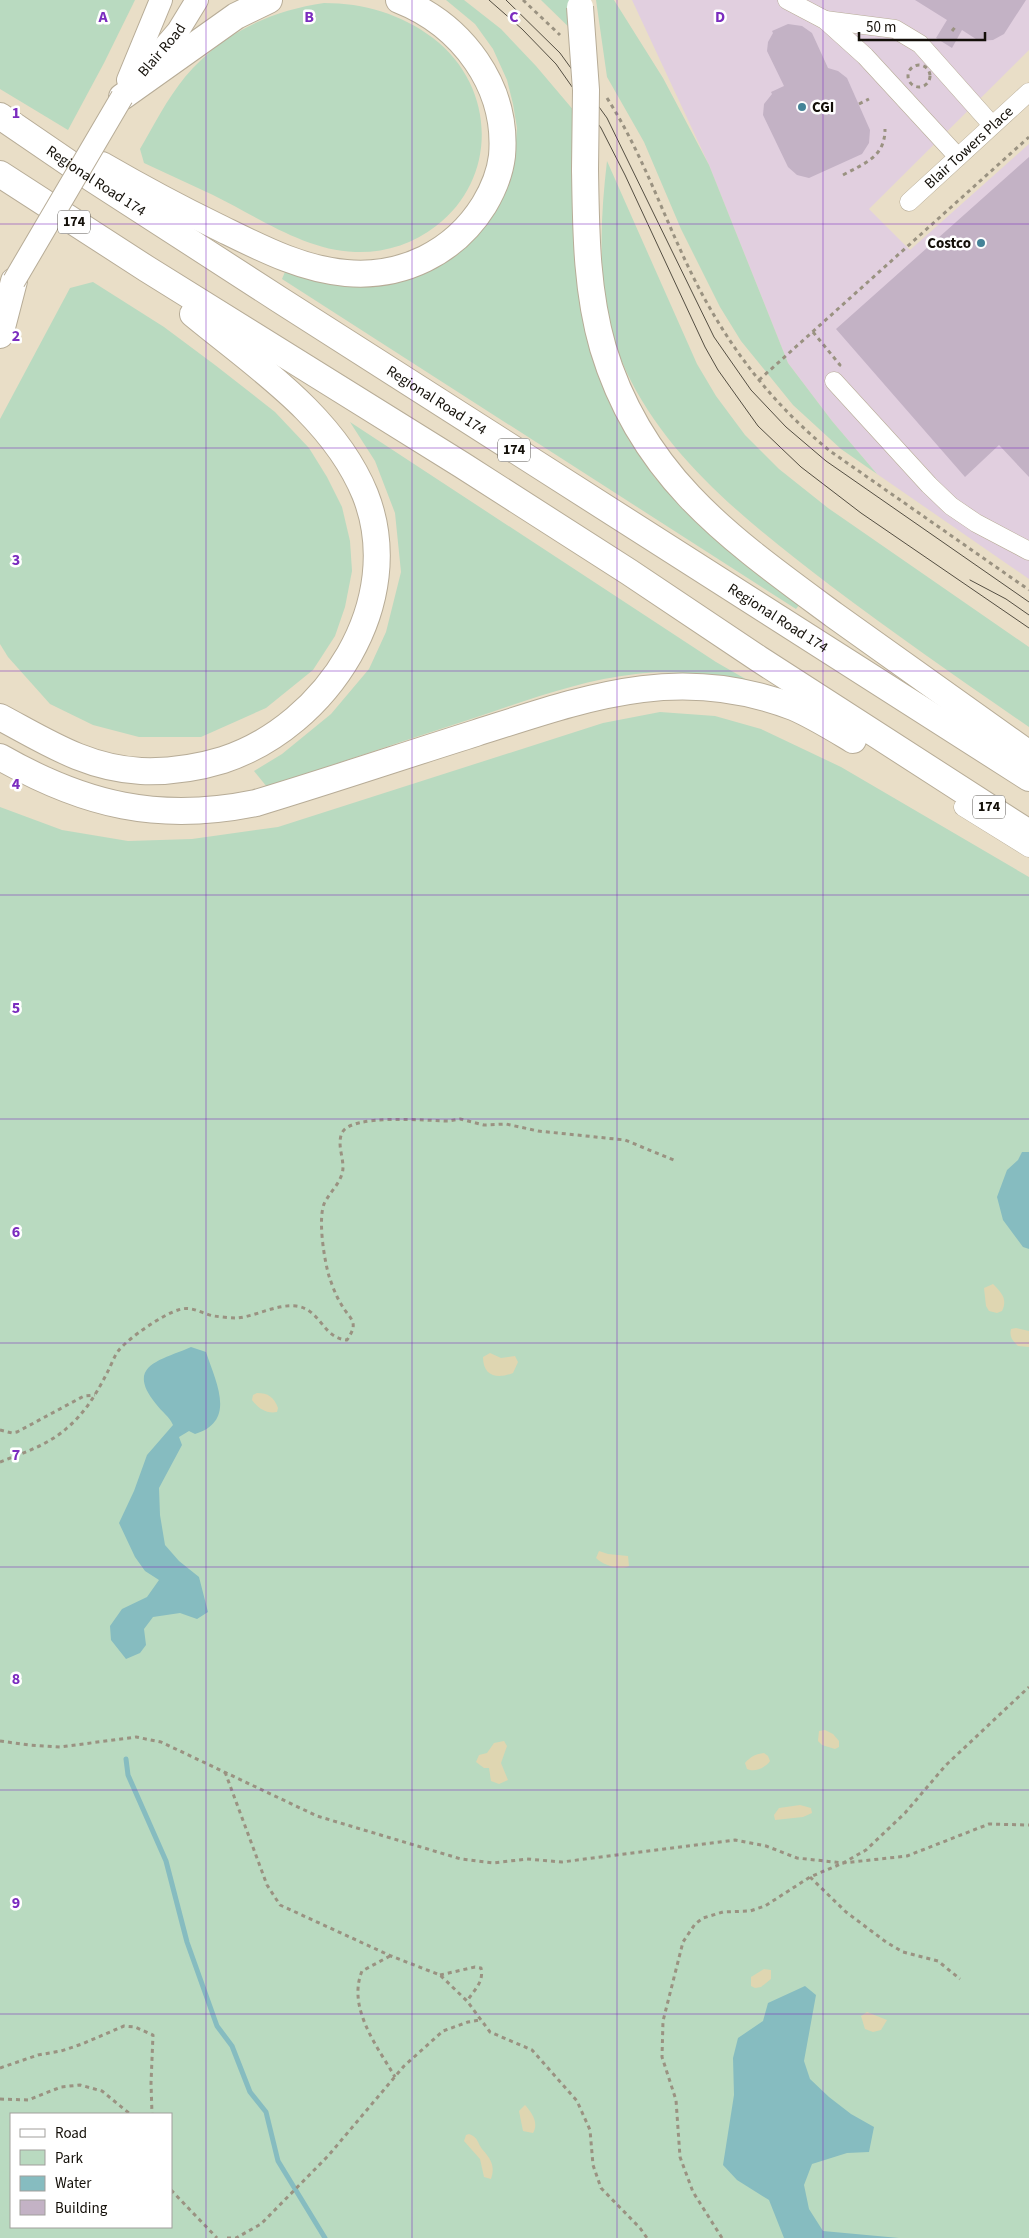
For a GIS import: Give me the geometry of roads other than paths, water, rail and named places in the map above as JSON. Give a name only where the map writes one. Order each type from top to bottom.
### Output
[{"type":"highway","points":[[122,97],[236,16],[269,0]]},
{"type":"highway","points":[[1,116],[35,126],[171,204],[288,259],[328,271],[347,273],[386,272],[406,267],[441,250],[469,226],[488,197],[496,180],[502,155],[502,140],[498,109],[492,92],[472,53],[442,24],[424,12],[399,0]]},
{"type":"highway","points":[[580,4],[586,90],[587,266],[599,332],[611,370],[628,411],[666,471],[704,513],[744,547],[883,650],[1029,754]]},
{"type":"highway","name":"Regional Road 174","points":[[1,116],[82,172],[288,305],[1029,778]]},
{"type":"highway","name":"174","points":[[0,174],[148,270],[462,465],[1029,832]]},
{"type":"highway","points":[[0,710],[10,723],[44,743],[72,755],[101,764],[120,768],[162,771],[185,769],[223,760],[276,733],[319,696],[344,664],[354,646],[373,594],[377,553],[371,513],[356,476],[336,444],[312,415],[284,389],[192,313],[156,286],[148,270]]},
{"type":"highway","points":[[0,335],[14,281]]},
{"type":"highway","points":[[0,757],[56,785],[110,804],[156,811],[216,809],[256,803],[545,711],[603,695],[654,686],[692,687],[743,693],[793,708],[832,728],[963,807],[1029,844]]},
{"type":"main road","name":"Blair Road","points":[[0,305],[122,97],[161,0]]},
{"type":"main road","name":"Blair Road","points":[[122,97],[178,31],[197,0]]},
{"type":"street","points":[[787,0],[825,20],[865,56],[958,157]]},
{"type":"street","points":[[825,20],[895,29],[920,44],[992,125]]},
{"type":"street","name":"Blair Towers Place","points":[[909,202],[1029,92]]},
{"type":"street","points":[[834,381],[929,485],[951,506],[976,524],[1028,548]]},
{"type":"street","points":[[963,807],[1029,848]]},
{"type":"water","points":[[1022,1152],[1029,1152],[1029,1249],[1023,1247],[1003,1220],[997,1197],[1007,1170],[1018,1160]]},
{"type":"water","points":[[191,1347],[206,1352],[218,1388],[220,1411],[216,1420],[208,1428],[195,1434],[189,1431],[179,1437],[182,1445],[159,1488],[160,1515],[165,1545],[179,1561],[199,1577],[208,1612],[197,1619],[180,1613],[153,1617],[144,1629],[146,1645],[140,1653],[126,1659],[111,1640],[110,1626],[122,1609],[147,1597],[159,1580],[145,1571],[135,1557],[119,1523],[134,1491],[147,1455],[173,1425],[147,1391],[144,1380],[145,1372],[159,1360]]},
{"type":"water","points":[[805,1986],[816,1995],[804,2061],[810,2079],[851,2114],[874,2127],[869,2152],[847,2153],[812,2164],[804,2185],[809,2209],[823,2231],[899,2238],[784,2238],[769,2200],[737,2180],[723,2165],[734,2095],[733,2058],[738,2038],[763,2021],[768,2003]]},
{"type":"waterway","points":[[126,1759],[128,1775],[166,1861],[187,1942],[217,2026],[232,2046],[250,2092],[266,2112],[278,2161],[325,2238]]},
{"type":"tram line","points":[[489,0],[522,29],[556,64],[601,128],[625,175],[705,347],[718,370],[758,426],[801,467],[861,513],[1029,628]]},
{"type":"tram line","points":[[506,0],[560,53],[607,118],[714,337],[751,390],[786,427],[826,461],[1029,602]]},
{"type":"tram line","points":[[970,580],[1006,599],[1029,615]]},
{"type":"place","name":"CGI","points":[[802,107]]},
{"type":"place","name":"Costco","points":[[981,243]]}]
